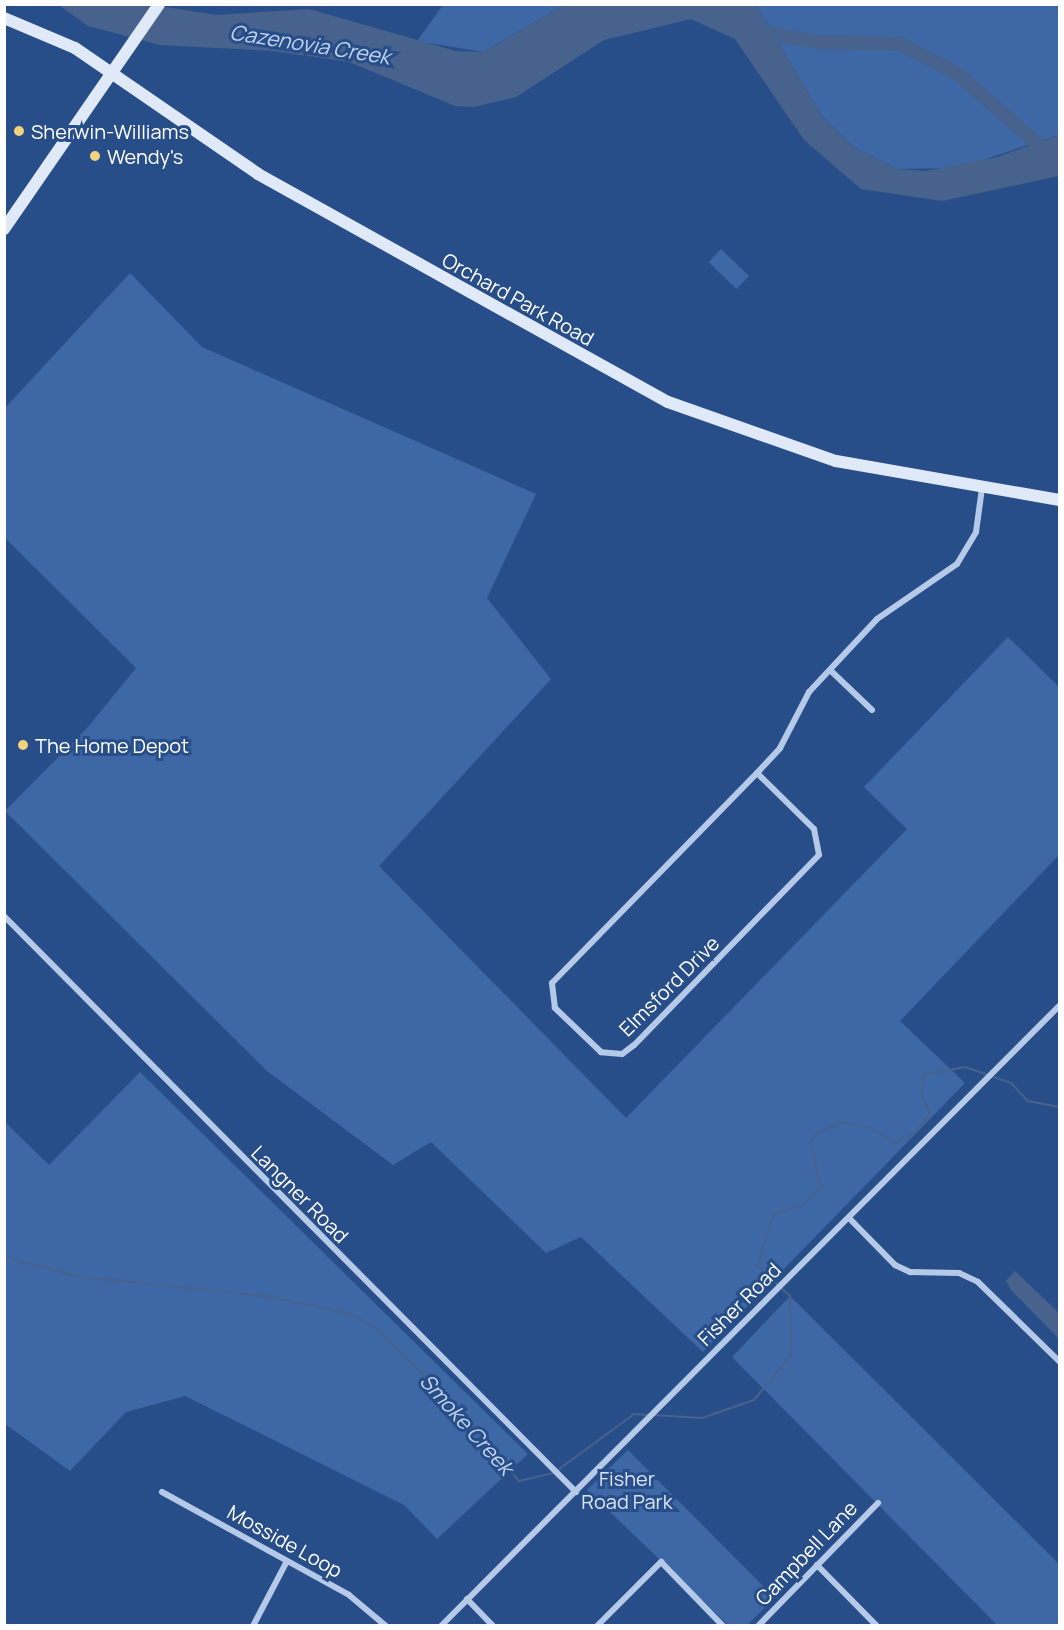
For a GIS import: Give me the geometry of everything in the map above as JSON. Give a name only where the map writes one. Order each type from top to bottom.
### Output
[{"type":"main road","points":[[4,229],[159,4]]},
{"type":"main road","name":"Orchard Park Road","points":[[4,18],[54,37],[111,71],[258,174],[651,394],[813,456],[1059,500]]},
{"type":"street","name":"Elmsford Drive","points":[[757,773],[814,829],[819,855],[634,1046],[622,1054],[601,1052],[555,1008],[552,982],[780,748],[802,702],[890,607],[957,564],[976,532],[982,488]]},
{"type":"street","points":[[830,670],[872,710]]},
{"type":"street","name":"Langner Road","points":[[4,916],[576,1492]]},
{"type":"street","name":"Fisher Road","points":[[441,1626],[1059,1005]]},
{"type":"street","points":[[849,1218],[895,1265],[910,1272],[959,1273],[978,1282],[1059,1362]]},
{"type":"street","name":"Mosside Loop","points":[[162,1492],[365,1605],[386,1626]]},
{"type":"street","name":"Campbell Lane","points":[[758,1626],[878,1503]]},
{"type":"street","points":[[253,1626],[287,1561]]},
{"type":"street","points":[[597,1626],[661,1562],[723,1626]]},
{"type":"street","points":[[817,1566],[877,1626]]},
{"type":"street","points":[[467,1599],[494,1626]]},
{"type":"green space","points":[[443,5],[564,5],[483,52],[417,41]]},
{"type":"green space","points":[[756,5],[1059,5],[1059,135],[958,168],[897,169],[855,148],[822,116]]},
{"type":"green space","points":[[721,249],[749,276],[737,289],[708,262]]},
{"type":"green space","points":[[130,273],[202,347],[536,494],[487,598],[551,679],[379,866],[626,1118],[907,829],[864,787],[1008,637],[1059,687],[1059,855],[900,1021],[965,1083],[703,1352],[581,1237],[546,1253],[431,1142],[393,1165],[267,1071],[5,811],[88,727],[136,668],[4,537],[5,408]]},
{"type":"green space","points":[[140,1072],[528,1454],[437,1539],[404,1505],[185,1396],[126,1412],[70,1471],[5,1424],[5,1122],[49,1165]]},
{"type":"green space","points":[[790,1296],[1059,1564],[1059,1625],[997,1625],[732,1357]]},
{"type":"green space","name":"Fisher Road Park","points":[[628,1450],[775,1598],[747,1625],[728,1625],[587,1490]]},
{"type":"water","points":[[59,5],[153,5],[217,15],[309,9],[456,51],[483,52],[564,5],[756,5],[822,116],[855,148],[897,169],[926,171],[997,157],[1059,135],[1059,176],[942,201],[861,189],[804,140],[735,39],[691,19],[604,40],[516,97],[473,107],[455,106],[349,62],[273,51],[160,45],[88,26]]},
{"type":"water","points":[[1015,1271],[1059,1313],[1059,1339],[1011,1290],[1006,1281]]},
{"type":"waterway","name":"Cazenovia Creek","points":[[765,33],[819,42],[900,44],[958,74],[1050,155]]},
{"type":"waterway","name":"Smoke Creek","points":[[653,1415],[702,1418],[754,1400],[791,1355],[790,1296],[757,1266],[774,1214],[802,1205],[820,1188],[811,1141],[818,1132],[842,1123],[870,1127],[895,1143],[916,1132],[930,1113],[922,1096],[923,1075],[965,1067],[1011,1083],[1028,1101],[1060,1107]]},
{"type":"waterway","name":"Smoke Creek","points":[[4,1257],[81,1277],[266,1296],[351,1314],[377,1329],[458,1408],[519,1481],[553,1473]]},
{"type":"waterway","name":"Smoke Creek","points":[[558,1470],[634,1414],[648,1415]]},
{"type":"place","name":"Sherwin-Williams","points":[[19,131]]},
{"type":"place","name":"Wendy's","points":[[95,156]]},
{"type":"place","name":"The Home Depot","points":[[23,745]]}]
